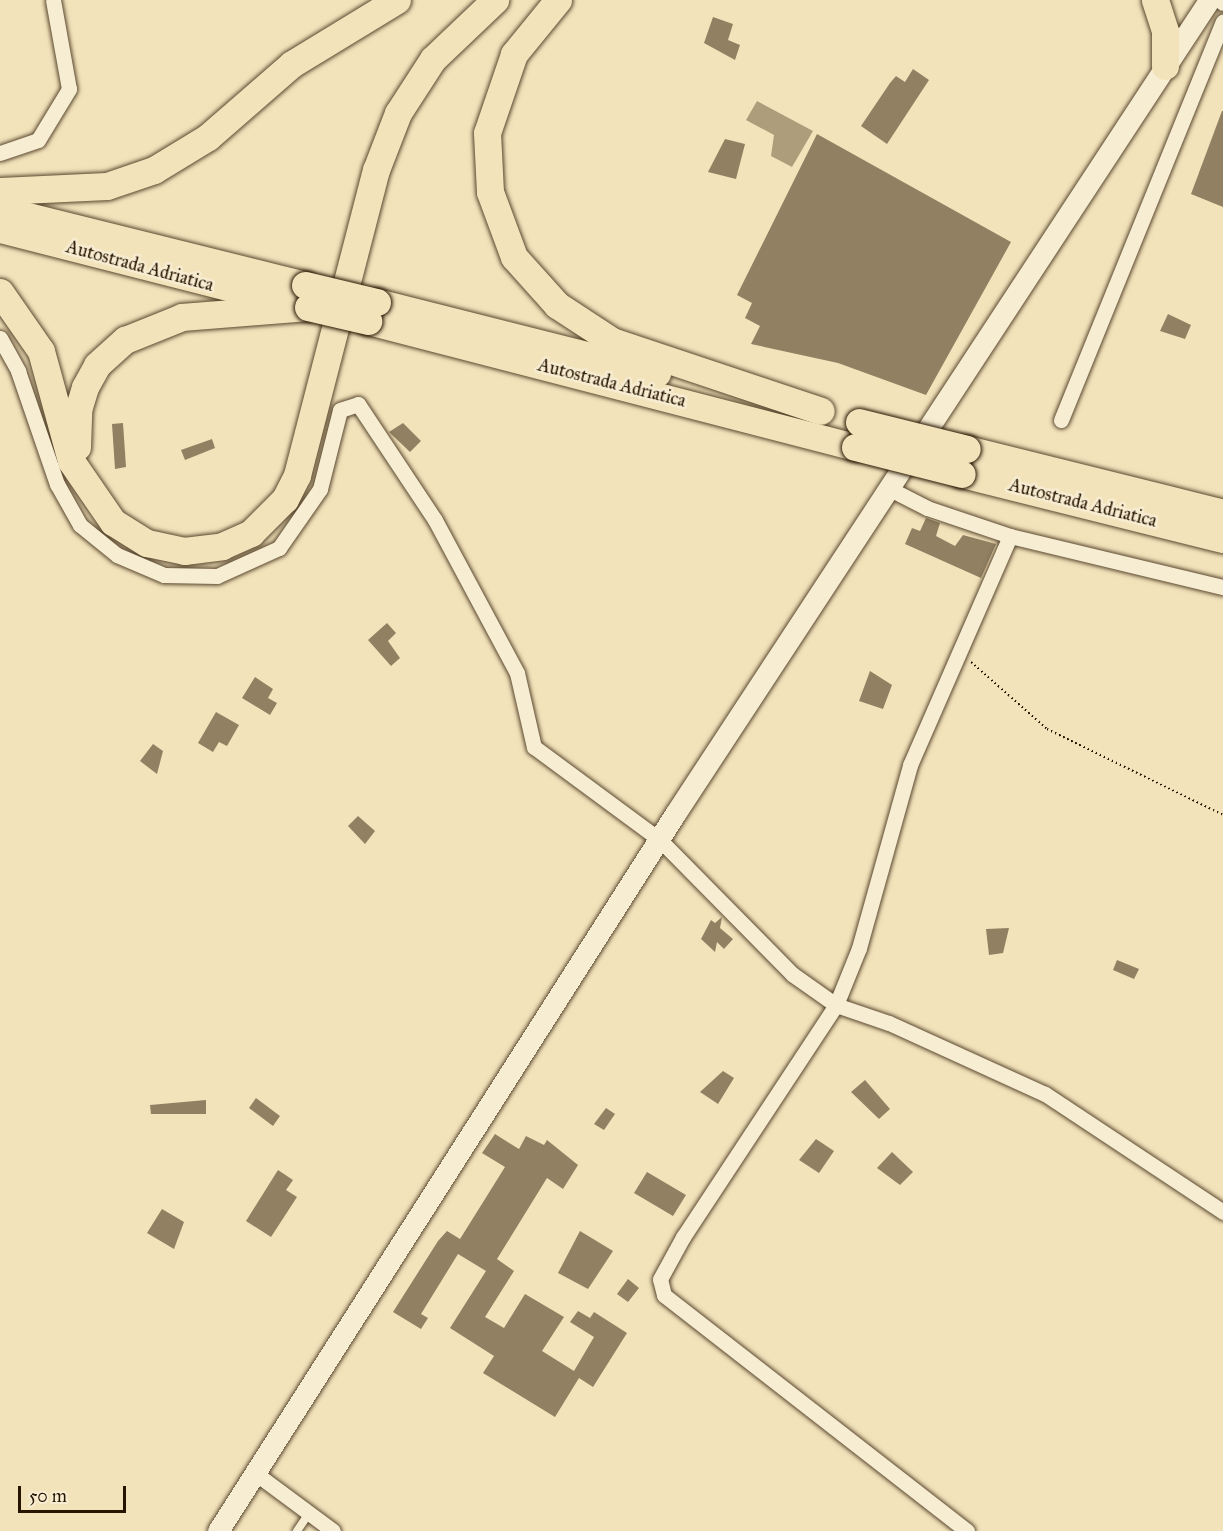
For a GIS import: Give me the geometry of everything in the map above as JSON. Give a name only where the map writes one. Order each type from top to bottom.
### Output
[{"type":"highway","points":[[0,191],[107,186],[154,170],[208,137],[292,64],[397,0]]},
{"type":"highway","points":[[0,292],[41,351],[71,461],[113,522],[165,549],[222,546],[251,533],[274,512],[292,487],[305,450],[376,170],[394,122],[433,59],[495,0]]},
{"type":"highway","points":[[558,0],[514,54],[487,133],[490,192],[514,257],[557,305],[612,341],[821,411]]},
{"type":"highway","points":[[1155,0],[1165,31],[1165,66]]},
{"type":"highway","name":"Autostrada Adriatica","points":[[0,209],[307,296]]},
{"type":"highway","name":"Autostrada Adriatica","points":[[0,230],[307,296],[965,461],[1223,513]]},
{"type":"highway","points":[[83,481],[78,410],[97,365],[124,340],[182,317],[307,296]]},
{"type":"highway","name":"Autostrada Adriatica","points":[[373,312],[821,411],[857,434]]},
{"type":"highway","name":"Autostrada Adriatica","points":[[965,461],[1223,539]]},
{"type":"main road","points":[[219,1531],[659,839],[1209,0]]},
{"type":"street","points":[[0,153],[38,140],[69,89],[52,0]]},
{"type":"street","points":[[1061,420],[1223,22]]},
{"type":"street","points":[[0,338],[18,371],[57,484],[80,525],[117,555],[164,575],[217,576],[279,548],[320,489],[340,410],[358,404],[435,520],[517,673],[534,747],[659,839],[792,974],[836,1005],[889,1023],[1045,1094],[1223,1212]]},
{"type":"street","points":[[888,488],[927,508],[1010,536],[1223,587]]},
{"type":"street","points":[[967,1531],[695,1322],[664,1295],[660,1279],[683,1237],[836,1005],[859,948],[910,765],[1010,536]]},
{"type":"street","points":[[255,1473],[333,1531]]},
{"type":"lane","points":[[297,1531],[309,1513]]},
{"type":"path","points":[[958,651],[1047,729],[1223,815]]},
{"type":"shaded area","points":[[757,101],[813,131],[792,167],[771,156],[774,135],[746,120]]},
{"type":"building","points":[[713,17],[733,24],[728,40],[740,45],[735,60],[704,43]]},
{"type":"building","points":[[913,69],[929,80],[887,144],[861,126],[896,76],[905,82]]},
{"type":"building","points":[[1223,111],[1223,207],[1191,194]]},
{"type":"building","points":[[817,134],[1011,242],[926,395],[838,363],[751,344],[760,326],[745,318],[752,303],[737,295]]},
{"type":"building","points":[[725,139],[745,144],[736,179],[708,172]]},
{"type":"building","points":[[1168,314],[1191,325],[1185,339],[1160,331]]},
{"type":"building","points":[[123,423],[126,467],[115,469],[112,424]]},
{"type":"building","points":[[403,423],[421,441],[410,452],[389,432]]},
{"type":"building","points":[[212,439],[215,448],[185,460],[181,450]]},
{"type":"building","points":[[926,518],[940,523],[936,536],[955,546],[963,535],[996,544],[981,578],[905,544],[912,528],[920,531]]},
{"type":"building","points":[[387,623],[396,633],[388,641],[400,658],[391,666],[368,640]]},
{"type":"building","points":[[870,671],[892,685],[883,709],[859,701]]},
{"type":"building","points":[[255,677],[273,689],[268,698],[277,703],[270,715],[242,698]]},
{"type":"building","points":[[216,712],[239,725],[227,746],[219,742],[213,752],[198,743]]},
{"type":"building","points":[[153,744],[163,751],[157,774],[140,761]]},
{"type":"building","points":[[358,816],[375,831],[365,844],[348,826]]},
{"type":"building","points":[[722,917],[720,928],[733,939],[724,949],[717,942],[715,952],[701,939],[711,920],[715,923]]},
{"type":"building","points":[[1009,928],[1003,953],[989,955],[986,929]]},
{"type":"building","points":[[1117,960],[1139,969],[1134,979],[1113,970]]},
{"type":"building","points":[[723,1071],[734,1078],[718,1104],[700,1092]]},
{"type":"building","points":[[865,1080],[890,1109],[879,1119],[851,1092]]},
{"type":"building","points":[[256,1098],[280,1116],[273,1126],[249,1108]]},
{"type":"building","points":[[206,1100],[206,1114],[151,1114],[150,1105]]},
{"type":"building","points":[[606,1108],[615,1114],[604,1130],[594,1124]]},
{"type":"building","points":[[495,1134],[519,1149],[526,1136],[544,1145],[547,1140],[578,1165],[563,1189],[547,1178],[497,1259],[514,1271],[485,1317],[504,1328],[525,1294],[564,1317],[542,1351],[574,1371],[594,1337],[570,1322],[578,1311],[590,1318],[594,1312],[627,1333],[593,1387],[579,1378],[555,1417],[483,1373],[494,1356],[450,1328],[486,1271],[458,1254],[421,1314],[428,1318],[421,1329],[393,1312],[438,1241],[447,1231],[460,1239],[505,1167],[482,1153]]},
{"type":"building","points":[[816,1139],[834,1151],[819,1173],[799,1160]]},
{"type":"building","points":[[892,1152],[913,1172],[900,1185],[877,1168]]},
{"type":"building","points":[[278,1170],[293,1180],[286,1190],[297,1197],[271,1237],[246,1221]]},
{"type":"building","points":[[647,1172],[686,1195],[673,1216],[634,1193]]},
{"type":"building","points":[[162,1209],[184,1222],[174,1249],[147,1233]]},
{"type":"building","points":[[580,1231],[613,1251],[588,1289],[558,1273]]},
{"type":"building","points":[[628,1279],[639,1288],[628,1302],[617,1294]]}]
